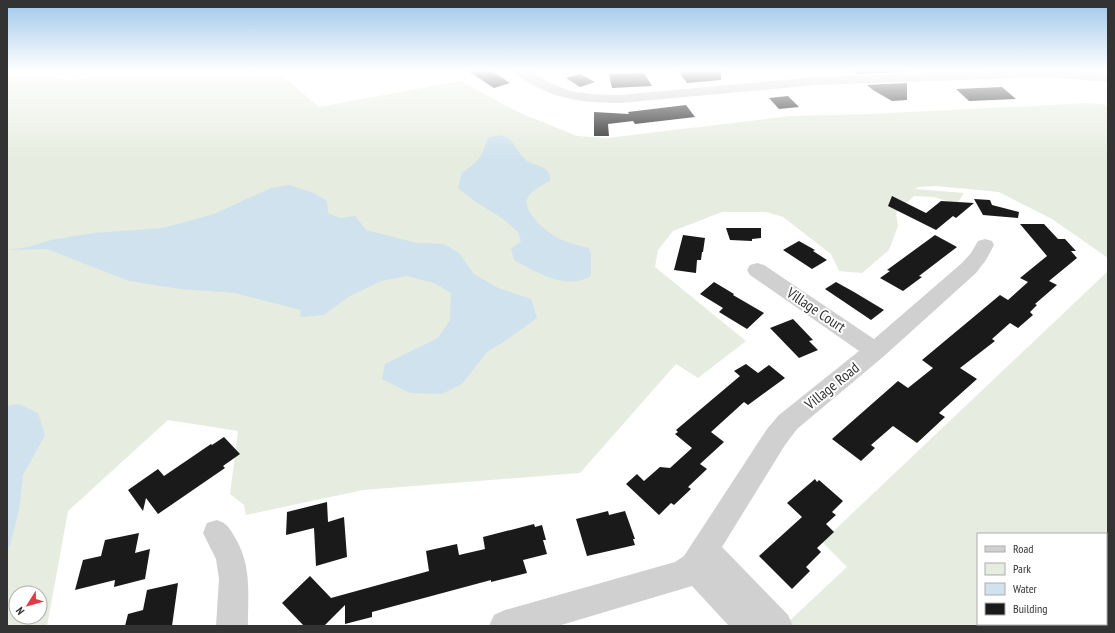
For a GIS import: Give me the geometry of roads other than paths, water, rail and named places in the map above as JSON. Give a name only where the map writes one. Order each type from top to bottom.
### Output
[{"type":"street","name":"Village Road","points":[[505,626],[683,574],[699,558],[776,437],[788,422],[875,351],[969,268],[979,256],[985,245]]},
{"type":"street","name":"Village Court","points":[[757,270],[875,351]]},
{"type":"street","points":[[217,533],[230,555],[234,579],[232,626]]},
{"type":"street","points":[[699,558],[750,626]]},
{"type":"street","points":[[699,558],[777,626]]},
{"type":"water","points":[[499,135],[504,136],[511,141],[526,160],[544,168],[549,173],[550,181],[536,189],[528,197],[527,205],[529,211],[542,227],[556,237],[589,248],[591,254],[591,276],[572,282],[562,281],[532,270],[514,260],[511,249],[521,241],[518,232],[503,219],[473,200],[458,188],[462,173],[475,163],[482,154],[488,138]]},
{"type":"water","points":[[289,185],[314,193],[327,201],[328,213],[340,218],[355,216],[366,230],[417,243],[444,244],[459,253],[474,274],[498,288],[531,299],[537,318],[488,351],[462,384],[442,394],[410,393],[382,379],[385,364],[438,338],[450,320],[451,293],[434,283],[407,276],[381,281],[348,297],[324,315],[300,317],[301,310],[235,293],[180,289],[129,281],[47,249],[7,250],[28,247],[51,240],[93,233],[163,228],[214,214],[271,188]]},
{"type":"water","points":[[18,404],[38,413],[45,435],[23,475],[19,510],[10,546],[7,548],[7,406]]}]
